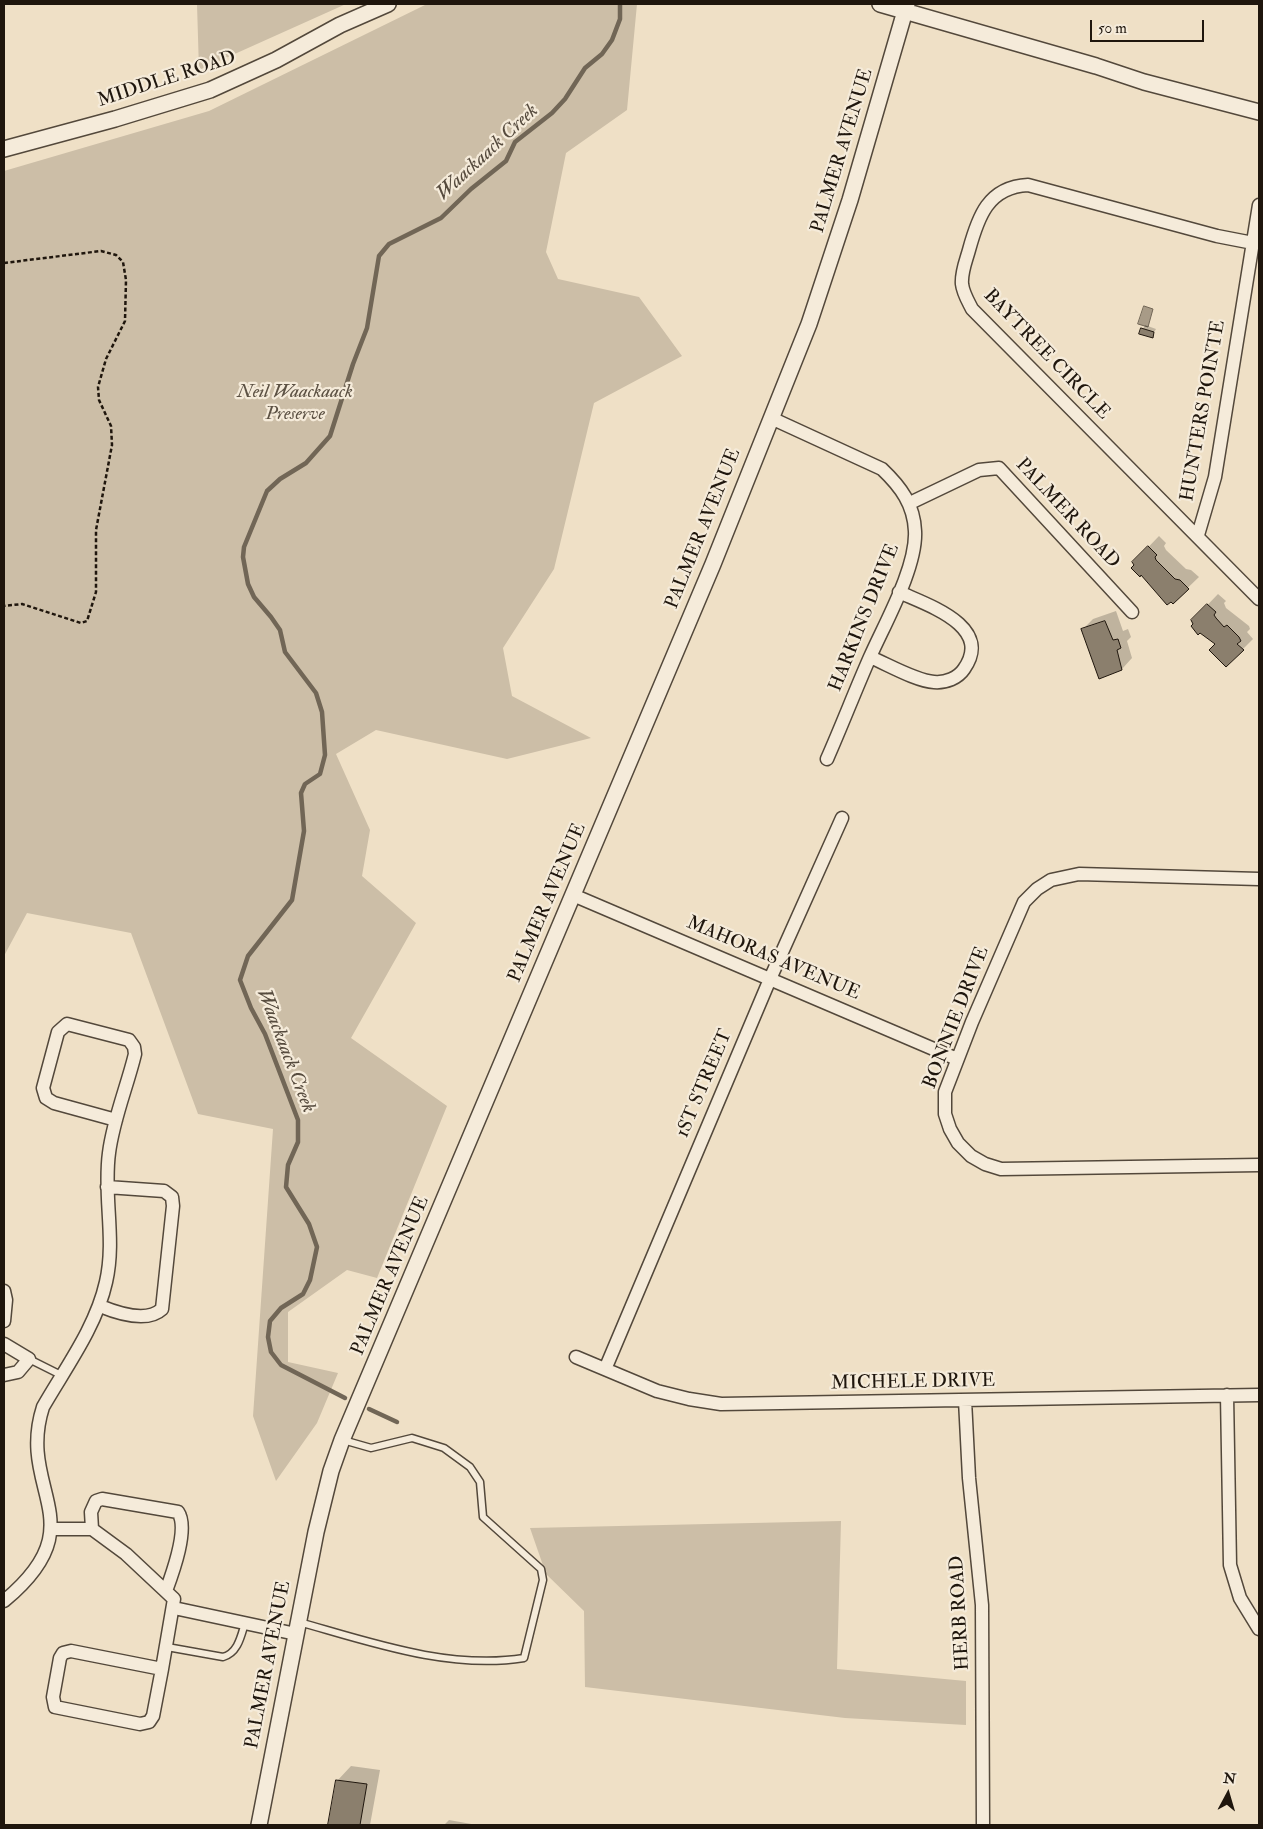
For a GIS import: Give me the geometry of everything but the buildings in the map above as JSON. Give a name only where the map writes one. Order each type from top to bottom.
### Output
[{"type":"street","name":"MIDDLE ROAD","points":[[4,149],[115,119],[210,90],[276,60],[340,25],[388,4]]},
{"type":"street","points":[[880,4],[906,8],[1144,82],[1259,112]]},
{"type":"street","name":"PALMER AVENUE","points":[[260,1825],[318,1523],[331,1470],[342,1440],[713,564],[771,418],[826,277],[906,8]]},
{"type":"street","name":"BAYTREE CIRCLE","points":[[1198,535],[972,309],[962,285],[963,271],[980,214],[1000,192],[1021,185],[1028,185],[1217,236],[1253,243]]},
{"type":"street","name":"HUNTERS POINTE","points":[[1198,535],[1215,477],[1259,205]]},
{"type":"street","name":"HARKINS DRIVE","points":[[771,418],[871,463],[895,482],[910,504],[915,542],[912,557],[827,759]]},
{"type":"street","name":"PALMER ROAD","points":[[910,504],[979,470],[999,468],[1132,612]]},
{"type":"street","points":[[1198,535],[1259,599]]},
{"type":"street","points":[[870,657],[934,682],[954,678],[969,662],[971,652],[970,639],[958,622],[898,592]]},
{"type":"street","name":"1ST STREET","points":[[606,1368],[770,979],[842,818]]},
{"type":"street","name":"BONNIE DRIVE","points":[[1259,879],[1079,874],[1051,880],[1037,889],[1019,911],[945,1092],[945,1114],[950,1129],[958,1143],[972,1156],[985,1164],[1012,1170],[1259,1165]]},
{"type":"street","name":"MAHORAS AVENUE","points":[[573,894],[957,1059]]},
{"type":"street","points":[[4,1601],[31,1577],[41,1561],[52,1529],[36,1439],[43,1407],[100,1306],[109,1269],[111,1242],[107,1187],[109,1153],[116,1120],[135,1054],[134,1047],[123,1038],[73,1024],[61,1027],[58,1032],[43,1093],[46,1098],[54,1103],[116,1120]]},
{"type":"street","points":[[100,1306],[115,1312],[150,1316],[162,1309],[173,1206],[172,1197],[164,1191],[107,1187]]},
{"type":"street","points":[[4,1290],[6,1300],[4,1321]]},
{"type":"street","points":[[4,1344],[29,1359],[18,1372],[4,1375]]},
{"type":"street","name":"MICHELE DRIVE","points":[[576,1356],[658,1391],[720,1404],[1259,1395]]},
{"type":"street","points":[[1227,1395],[1230,1564],[1240,1598],[1259,1629]]},
{"type":"street","name":"HERB ROAD","points":[[965,1400],[969,1478],[982,1605],[983,1825]]},
{"type":"street","points":[[92,1529],[91,1512],[96,1501],[102,1499],[178,1512],[183,1522],[176,1563],[166,1591]]},
{"type":"street","points":[[52,1529],[92,1529],[126,1554],[174,1599],[167,1647],[152,1716],[149,1722],[140,1724],[55,1707],[52,1697],[63,1653],[71,1651],[162,1669]]},
{"type":"street","points":[[174,1608],[245,1623],[297,1628]]},
{"type":"lane","points":[[29,1359],[61,1375]]},
{"type":"lane","points":[[297,1628],[412,1652],[486,1662],[495,1663],[524,1658],[543,1580],[541,1569],[483,1517],[480,1482],[470,1467],[444,1448],[412,1438],[371,1448],[342,1440]]},
{"type":"lane","points":[[167,1647],[223,1657],[229,1656],[235,1650],[245,1623]]},
{"type":"path","points":[[4,264],[101,251],[109,252],[122,262],[126,280],[125,321],[106,359],[98,387],[99,400],[111,426],[112,445],[96,530],[96,592],[91,614],[87,621],[81,623],[22,604],[4,606]]},
{"type":"green space","points":[[197,4],[346,4],[199,70]]},
{"type":"green space","name":"Neil Waackaack Preserve","points":[[637,4],[627,110],[566,153],[546,252],[558,279],[639,297],[682,356],[594,403],[554,569],[503,648],[512,696],[591,738],[507,759],[376,730],[336,754],[370,830],[362,876],[416,923],[351,1038],[447,1106],[377,1278],[347,1270],[288,1312],[288,1362],[338,1373],[317,1423],[276,1481],[253,1416],[273,1129],[198,1114],[131,933],[27,913],[4,956],[4,171],[209,111],[425,5]]},
{"type":"green space","points":[[841,1521],[837,1669],[966,1681],[966,1725],[845,1718],[585,1687],[584,1611],[546,1574],[530,1528]]},
{"type":"shaded area","points":[[1144,306],[1153,309],[1148,327],[1138,324]]},
{"type":"waterway","name":"Waackaack Creek","points":[[345,1398],[281,1365],[271,1352],[268,1337],[270,1321],[281,1308],[303,1294],[310,1280],[317,1247],[309,1224],[286,1187],[288,1165],[298,1142],[298,1120],[265,1034],[251,1008],[240,980],[248,956],[292,900],[304,831],[301,793],[305,784],[320,774],[325,755],[322,712],[316,693],[285,652],[280,630],[254,597],[248,584],[243,557],[244,547],[267,491],[280,479],[306,463],[330,436],[353,364],[367,328],[379,256],[389,244],[441,218],[471,189],[506,161],[515,142],[552,113],[565,99],[585,68],[602,54],[612,40],[620,19],[620,4]]},
{"type":"waterway","name":"Waackaack Creek","points":[[369,1409],[397,1422]]}]
